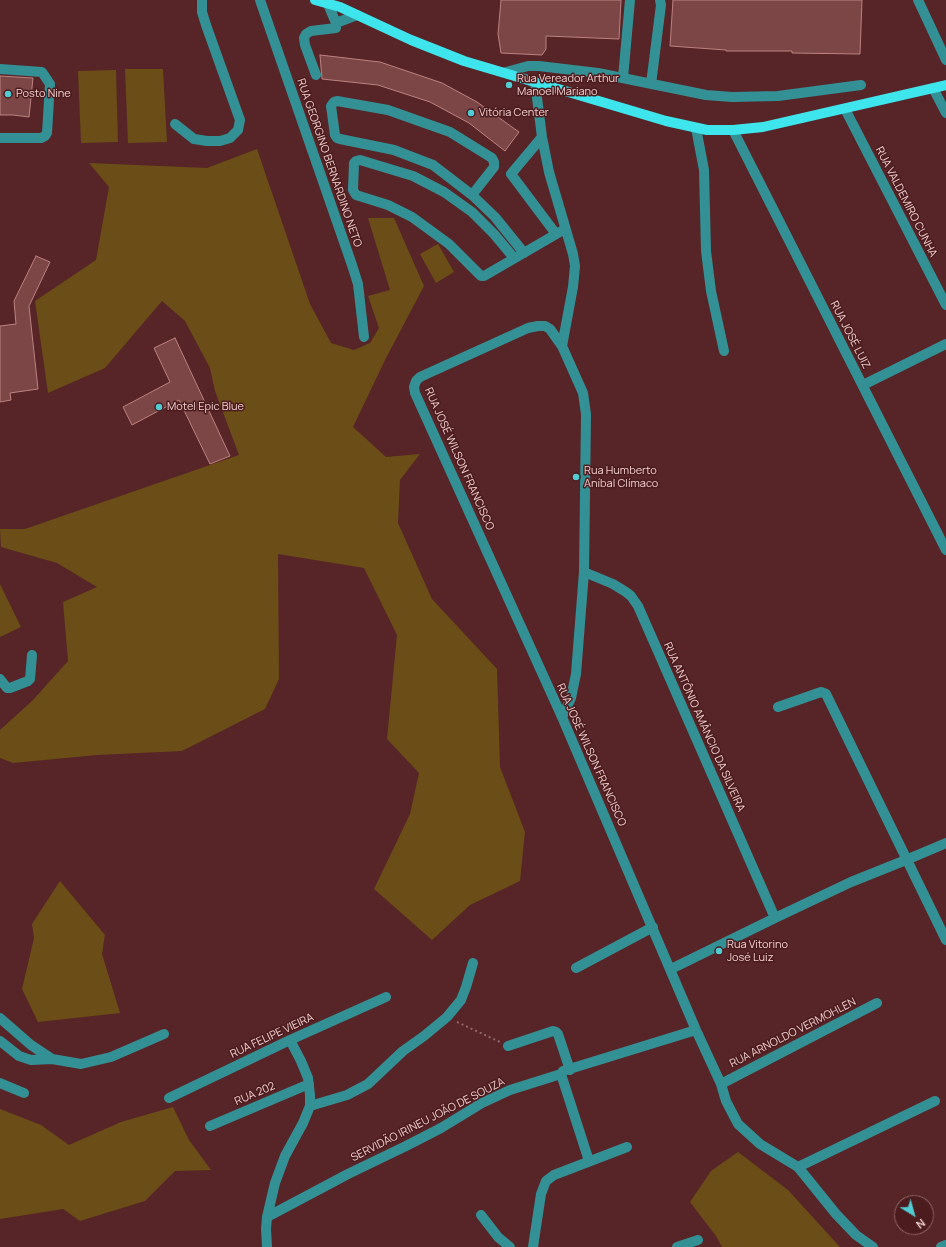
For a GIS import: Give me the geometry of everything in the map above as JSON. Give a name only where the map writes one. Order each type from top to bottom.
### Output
[{"type":"main road","points":[[315,0],[356,15],[411,40],[458,58],[666,121],[708,130],[733,130],[763,127],[946,85]]},
{"type":"street","points":[[175,124],[194,139],[207,141],[220,142],[230,138],[238,130],[240,120],[206,25],[202,12],[202,0]]},
{"type":"street","name":"RUA GEORGINO BERNARDINO NETO","points":[[260,0],[358,284],[364,337]]},
{"type":"street","points":[[623,78],[630,0]]},
{"type":"street","points":[[651,84],[661,5],[660,0]]},
{"type":"street","points":[[918,0],[946,60]]},
{"type":"street","points":[[328,4],[336,23],[356,15]]},
{"type":"street","points":[[316,75],[305,46],[304,38],[306,34],[311,31],[336,28]]},
{"type":"street","points":[[506,72],[528,66],[540,66],[598,73],[706,95],[732,97],[778,96],[861,85]]},
{"type":"street","points":[[0,69],[42,72],[50,84],[47,133],[45,136],[41,138],[0,138]]},
{"type":"street","points":[[535,82],[542,137],[550,172],[560,231]]},
{"type":"street","points":[[933,88],[946,113]]},
{"type":"street","points":[[472,195],[494,167],[492,158],[450,132],[388,110],[337,101],[331,106],[335,135],[337,138],[394,150],[433,165],[472,195],[495,217],[524,253]]},
{"type":"street","name":"RUA VALDEMIRO CUNHA","points":[[845,109],[946,305]]},
{"type":"street","points":[[696,128],[704,170],[706,250],[711,291],[724,351]]},
{"type":"street","name":"RUA JOSÉ LUIZ","points":[[733,130],[946,550]]},
{"type":"street","points":[[542,137],[511,174],[560,231],[573,254],[575,276],[562,346],[583,393],[586,414],[584,572],[574,687],[572,698],[562,717]]},
{"type":"street","points":[[514,258],[494,234],[472,212],[444,192],[413,176],[360,160],[354,163],[353,190],[356,195],[388,205],[412,218],[449,244],[479,275],[484,276],[560,231]]},
{"type":"street","name":"RUA JOSÉ WILSON FRANCISCO","points":[[562,346],[550,329],[545,326],[528,328],[420,377],[416,381],[414,393],[562,717],[696,1030],[721,1084],[726,1101],[738,1124],[747,1134],[765,1147],[798,1167],[836,1214],[856,1235],[873,1247]]},
{"type":"street","points":[[863,385],[946,344]]},
{"type":"street","name":"RUA ANTÔNIO AMÂNCIO DA SILVEIRA","points":[[584,572],[620,588],[631,596],[638,606],[775,918]]},
{"type":"street","points":[[0,679],[6,688],[10,688],[28,681],[30,679],[32,655]]},
{"type":"street","points":[[778,707],[821,692],[826,694],[946,940]]},
{"type":"street","points":[[670,969],[874,872],[946,843]]},
{"type":"street","points":[[576,968],[653,927]]},
{"type":"street","points":[[310,1106],[346,1095],[368,1084],[403,1051],[447,1017],[460,1000],[473,963]]},
{"type":"street","name":"RUA FELIPE VIEIRA","points":[[169,1098],[290,1040],[386,997]]},
{"type":"street","name":"RUA ARNOLDO VERMOHLEN","points":[[721,1084],[877,1003]]},
{"type":"street","points":[[0,1018],[31,1045],[52,1059]]},
{"type":"street","name":"SERVIDÃO IRINEU JOÃO DE SOUZA","points":[[267,1217],[348,1174],[441,1128],[482,1103],[510,1090],[566,1072],[620,1052],[641,1048],[696,1030]]},
{"type":"street","points":[[508,1046],[553,1031],[558,1034],[566,1072],[589,1161]]},
{"type":"street","points":[[0,1041],[19,1056],[31,1060],[52,1059],[81,1064],[111,1057],[164,1034]]},
{"type":"street","points":[[267,1247],[267,1217],[280,1168],[310,1106],[309,1084],[301,1061],[290,1040]]},
{"type":"street","points":[[0,1083],[24,1093]]},
{"type":"street","name":"RUA 202","points":[[210,1126],[309,1084]]},
{"type":"street","points":[[798,1167],[935,1101]]},
{"type":"street","points":[[533,1247],[541,1194],[546,1181],[554,1175],[627,1147]]},
{"type":"street","points":[[481,1215],[498,1237],[510,1247]]},
{"type":"street","points":[[677,1247],[698,1240]]},
{"type":"street","points":[[941,1247],[946,1245]]},
{"type":"path","points":[[447,1017],[508,1046]]},
{"type":"shaded area","points":[[125,69],[163,69],[167,142],[128,143]]},
{"type":"shaded area","points":[[116,70],[118,142],[81,143],[78,71]]},
{"type":"shaded area","points":[[257,149],[310,304],[331,343],[354,350],[370,343],[379,328],[368,296],[390,290],[368,218],[394,218],[424,286],[386,358],[353,427],[386,457],[420,454],[400,480],[398,523],[432,599],[497,669],[500,767],[525,832],[520,881],[470,905],[432,940],[374,889],[410,814],[419,773],[387,739],[397,635],[364,568],[278,554],[279,679],[265,709],[182,751],[97,755],[13,763],[0,758],[0,730],[33,700],[68,661],[63,602],[97,587],[57,563],[1,547],[0,529],[25,529],[239,455],[215,391],[210,368],[185,321],[162,301],[105,368],[48,393],[35,301],[96,260],[109,187],[89,163],[207,168]]},
{"type":"shaded area","points":[[438,244],[454,272],[436,283],[420,254]]},
{"type":"shaded area","points":[[0,584],[21,627],[0,637]]},
{"type":"shaded area","points":[[60,881],[105,935],[102,954],[120,1013],[38,1022],[22,989],[34,938],[32,924]]},
{"type":"shaded area","points":[[173,1107],[189,1140],[211,1170],[175,1171],[145,1201],[80,1221],[63,1209],[0,1219],[0,1109],[41,1125],[69,1145],[121,1122]]},
{"type":"shaded area","points":[[738,1152],[788,1190],[840,1247],[722,1247],[716,1236],[690,1202],[711,1171]]},
{"type":"building","points":[[501,0],[621,0],[619,39],[546,36],[546,49],[542,55],[501,53],[498,34]]},
{"type":"building","points":[[673,0],[862,0],[860,54],[792,53],[792,51],[726,51],[670,46]]},
{"type":"building","name":"Vitória Center","points":[[320,55],[380,62],[442,83],[477,102],[519,132],[505,151],[469,123],[430,102],[378,85],[322,79]]},
{"type":"building","points":[[0,76],[33,78],[29,117],[0,115]]},
{"type":"building","points":[[36,256],[50,262],[29,306],[38,389],[10,393],[11,400],[0,402],[0,326],[16,324],[14,301]]},
{"type":"building","points":[[175,338],[230,456],[210,464],[179,400],[132,425],[123,407],[170,382],[154,348]]},
{"type":"place","name":"Rua Vereador Arthur Manoel Mariano","points":[[509,85]]},
{"type":"place","name":"Posto Nine","points":[[8,94]]},
{"type":"place","name":"Vitória Center","points":[[471,113]]},
{"type":"place","name":"Motel Epic Blue","points":[[159,407]]},
{"type":"place","name":"Rua Humberto Aníbal Clímaco","points":[[576,477]]},
{"type":"place","name":"Rua Vitorino José Luiz","points":[[719,951]]}]
